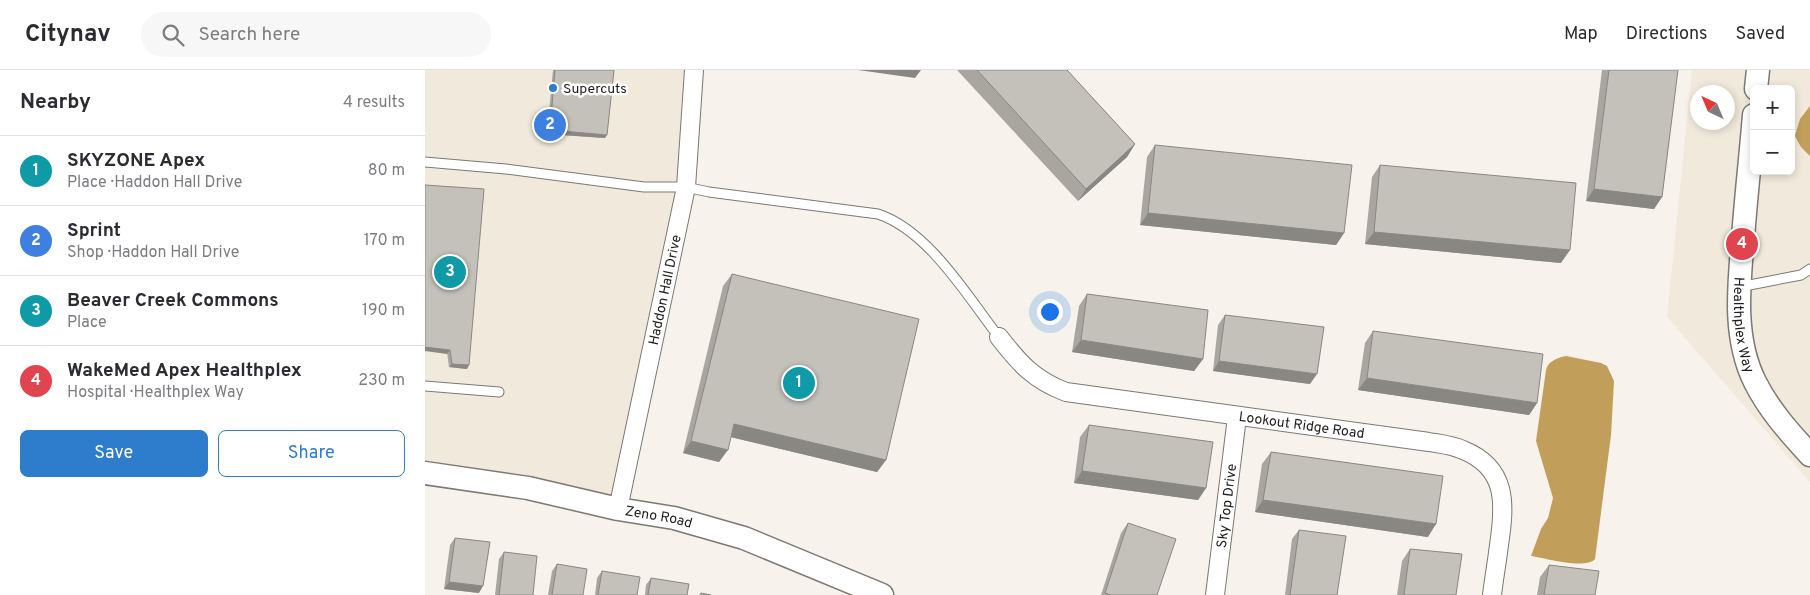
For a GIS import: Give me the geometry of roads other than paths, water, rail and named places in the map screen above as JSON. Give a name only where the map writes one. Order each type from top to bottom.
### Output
[{"type":"street","name":"Haddon Hall Drive","points":[[618,508],[686,187],[694,70]]},
{"type":"street","points":[[1756,85],[1758,70]]},
{"type":"street","name":"Healthplex Way","points":[[1753,130],[1739,287],[1739,318],[1743,344],[1755,381],[1768,406],[1810,455]]},
{"type":"street","name":"Lookout Ridge Road","points":[[999,337],[1023,366],[1038,379],[1049,386],[1066,392],[1429,442],[1453,446],[1476,456],[1489,468],[1497,479],[1502,492],[1503,519],[1492,595]]},
{"type":"street","name":"Sky Top Drive","points":[[1215,595],[1237,416]]},
{"type":"street","name":"Zeno Road","points":[[425,473],[528,488],[673,518],[745,538],[882,595]]},
{"type":"lane","points":[[425,162],[506,168],[644,187],[686,187],[709,192],[878,214],[887,217],[912,234],[945,266],[999,337]]},
{"type":"lane","points":[[1739,287],[1801,275],[1810,269]]},
{"type":"lane","points":[[425,386],[499,392]]},
{"type":"place","name":"Supercuts","points":[[553,88]]},
{"type":"place","name":"Sprint","points":[[550,125]]},
{"type":"place","name":"WakeMed Apex Healthplex","points":[[1742,244]]},
{"type":"place","name":"Beaver Creek Commons","points":[[450,272]]},
{"type":"place","name":"SKYZONE Apex","points":[[799,383]]}]
